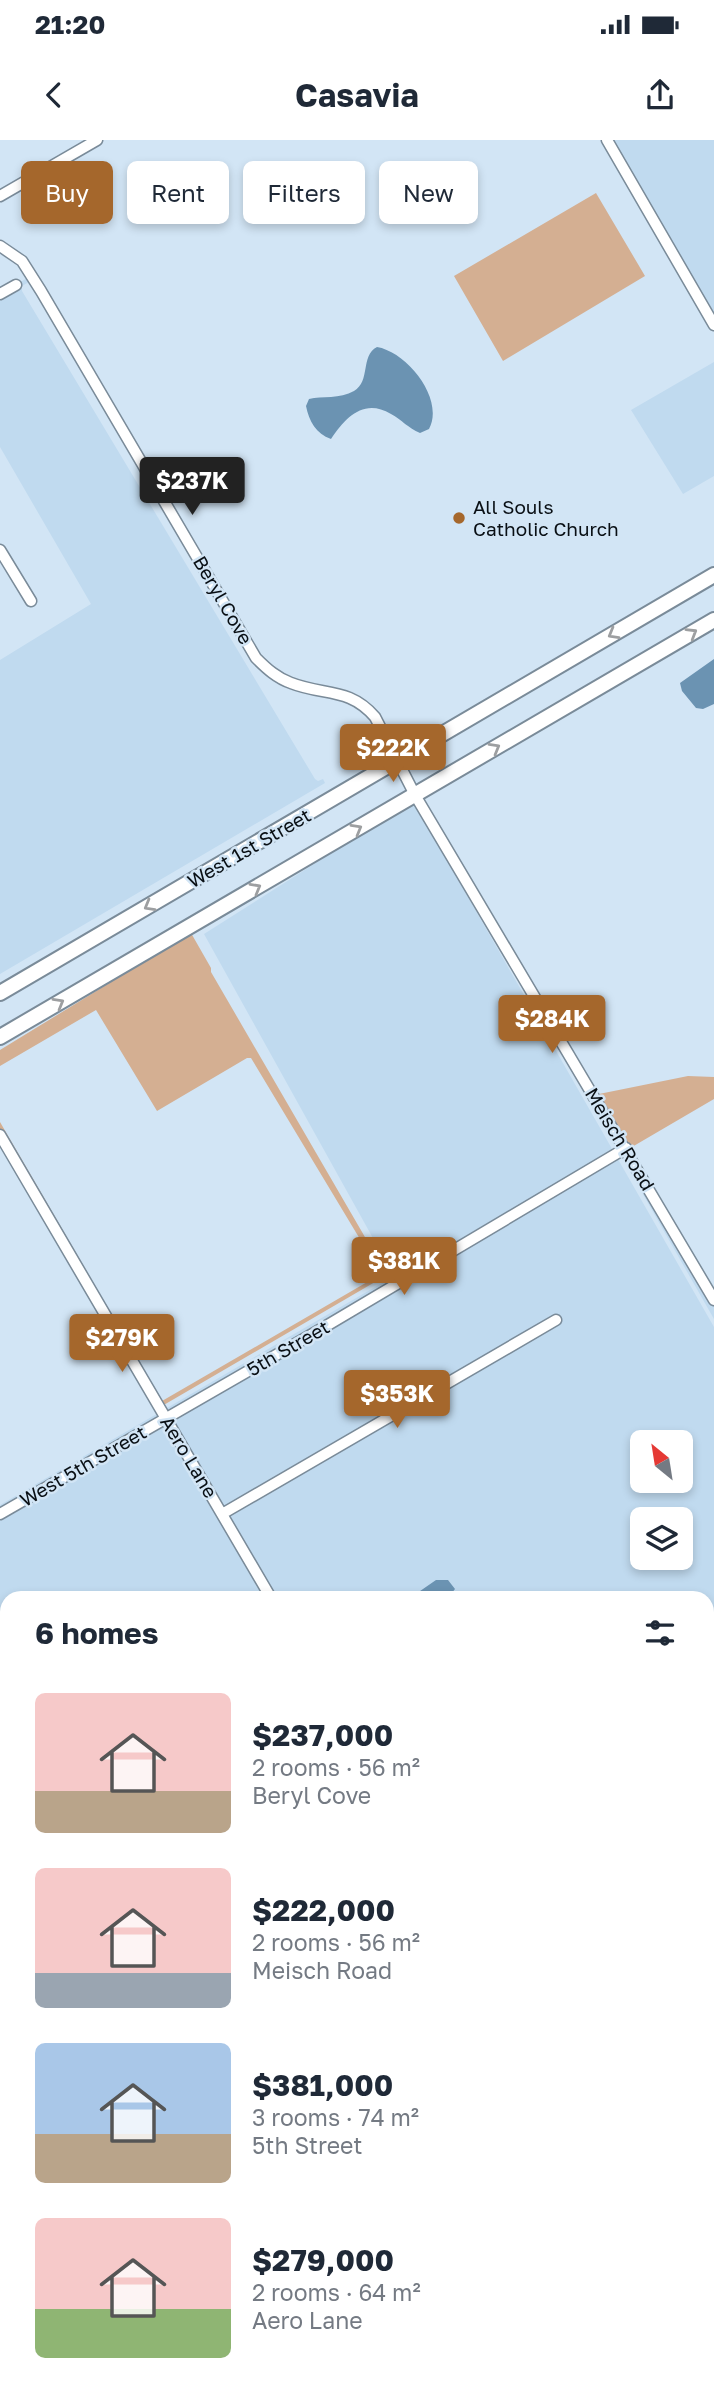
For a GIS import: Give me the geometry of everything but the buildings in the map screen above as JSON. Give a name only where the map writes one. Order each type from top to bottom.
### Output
[{"type":"main road","name":"West 1st Street","points":[[0,993],[714,575]]},
{"type":"main road","name":"West 1st Street","points":[[0,1037],[714,620]]},
{"type":"street","points":[[0,196],[97,140]]},
{"type":"street","points":[[607,140],[714,325]]},
{"type":"street","name":"Beryl Cove","points":[[0,246],[22,261],[41,290],[256,658],[273,674],[291,683],[350,696],[367,707],[399,760]]},
{"type":"street","points":[[0,294],[16,285]]},
{"type":"street","points":[[0,550],[31,601]]},
{"type":"street","name":"Meisch Road","points":[[399,760],[415,795],[714,1300]]},
{"type":"street","name":"Aero Lane","points":[[0,1135],[267,1591]]},
{"type":"street","name":"5th Street","points":[[166,1418],[626,1148]]},
{"type":"street","points":[[222,1514],[556,1320]]},
{"type":"street","name":"West 5th Street","points":[[0,1514],[166,1418]]},
{"type":"shaded area","points":[[611,140],[714,140],[714,318]]},
{"type":"shaded area","points":[[596,193],[645,276],[503,361],[454,276]]},
{"type":"shaded area","points":[[34,274],[36,278],[22,286],[22,291],[315,779],[323,779],[325,783],[0,974],[0,660],[91,604],[0,447],[0,294]]},
{"type":"shaded area","points":[[377,347],[400,358],[420,379],[432,404],[433,417],[429,429],[420,433],[391,414],[372,408],[356,412],[331,439],[326,437],[317,430],[309,417],[306,406],[309,399],[354,391],[362,381],[369,356]]},
{"type":"shaded area","points":[[714,362],[714,476],[683,494],[631,410]]},
{"type":"shaded area","points":[[714,659],[714,704],[703,709],[696,708],[682,691],[680,683]]},
{"type":"shaded area","points":[[413,801],[714,1327],[714,1591],[0,1591],[0,1505],[394,1276],[204,934]]},
{"type":"shaded area","points":[[191,933],[387,1275],[162,1406],[0,1132],[0,1122],[162,1401],[381,1274],[251,1058],[157,1111],[96,1010],[0,1066],[0,1050]]},
{"type":"shaded area","points":[[688,1076],[714,1077],[714,1099],[620,1154],[588,1099],[594,1095]]},
{"type":"shaded area","points":[[627,1150],[714,1302],[714,1319],[620,1154]]},
{"type":"shaded area","points":[[436,1580],[448,1580],[455,1589],[453,1591],[420,1591]]},
{"type":"place","name":"All Souls Catholic Church","points":[[459,518]]}]
